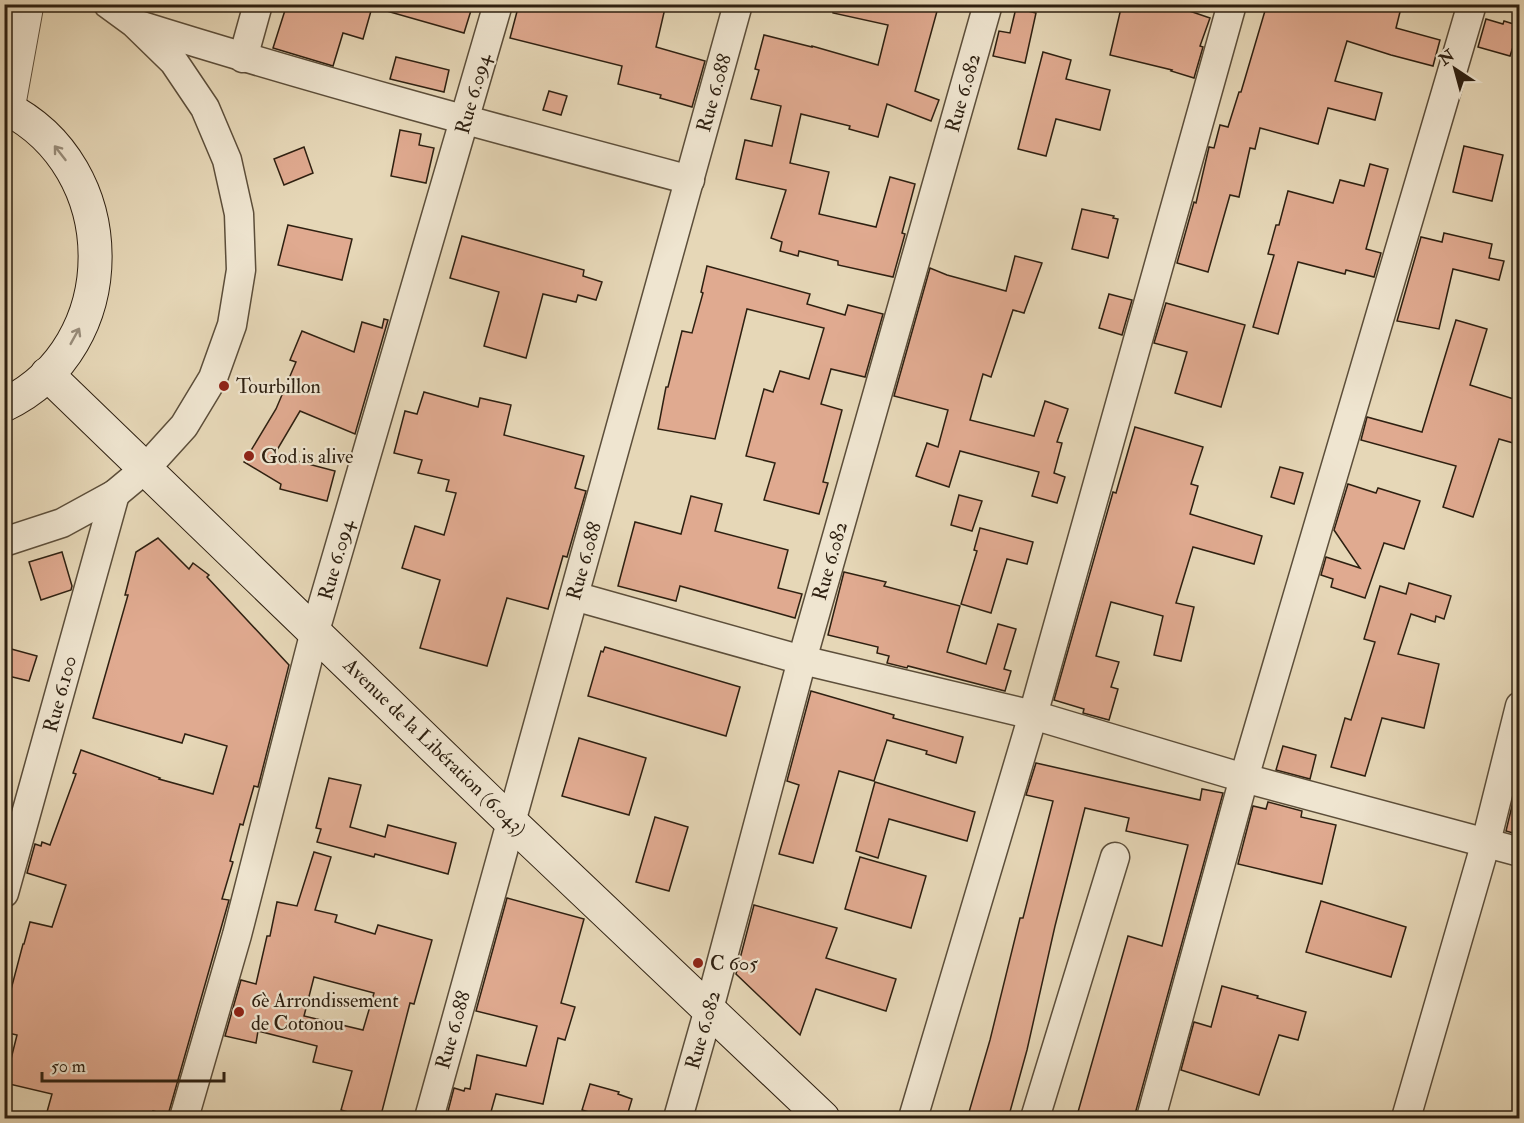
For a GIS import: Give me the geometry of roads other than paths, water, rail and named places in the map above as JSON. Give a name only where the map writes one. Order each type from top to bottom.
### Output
[{"type":"main road","points":[[4,405],[25,393],[47,375],[66,352],[85,316],[95,277],[95,237],[92,217],[78,180],[56,147],[42,132],[6,108],[27,4]]},
{"type":"main road","name":"Avenue de la Libération (6.043)","points":[[47,375],[511,822],[824,1119]]},
{"type":"street","points":[[4,542],[62,523],[115,494],[145,469],[184,426],[213,378],[232,325],[240,270],[239,214],[227,160],[205,108],[174,62],[134,23],[108,4]]},
{"type":"street","points":[[243,58],[258,4]]},
{"type":"street","name":"Rue 6.094","points":[[184,1119],[237,935],[315,632],[498,4]]},
{"type":"street","name":"Rue 6.088","points":[[429,1119],[738,4]]},
{"type":"street","name":"Rue 6.082","points":[[678,1119],[710,1009],[802,660],[988,4]]},
{"type":"street","points":[[913,1119],[1033,715],[1232,4]]},
{"type":"street","points":[[1151,1119],[1244,778],[1472,4]]},
{"type":"street","points":[[134,23],[243,58],[690,180]]},
{"type":"street","name":"Rue 6.100","points":[[4,893],[115,494]]},
{"type":"street","points":[[574,596],[802,660],[1033,715],[1244,778],[1520,852]]},
{"type":"street","points":[[1406,1119],[1486,843],[1520,706]]},
{"type":"street","points":[[1035,1119],[1115,857]]},
{"type":"place","name":"Tourbillon","points":[[224,386]]},
{"type":"place","name":"God is alive","points":[[249,456]]},
{"type":"place","name":"C 605","points":[[698,963]]},
{"type":"place","name":"6è Arrondissement de Cotonou","points":[[239,1012]]}]
